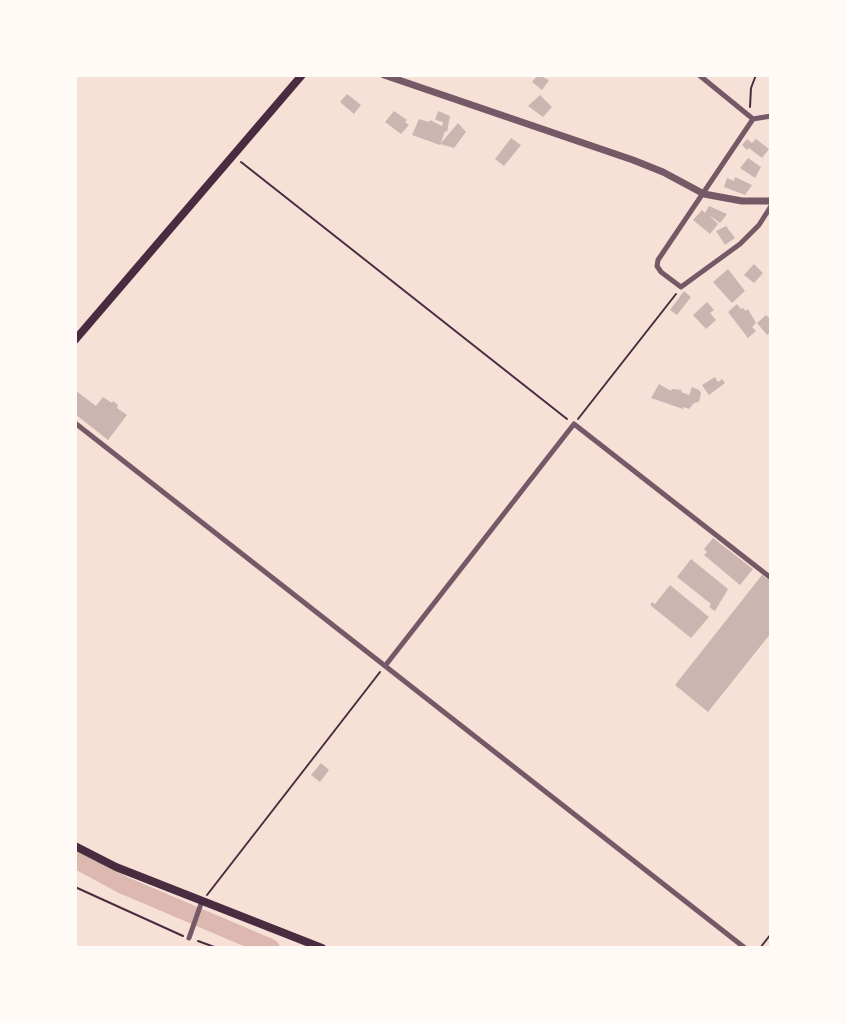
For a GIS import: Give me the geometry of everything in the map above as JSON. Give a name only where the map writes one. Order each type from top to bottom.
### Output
[{"type":"main road","points":[[75,340],[302,75]]},
{"type":"main road","points":[[75,846],[116,867],[322,948]]},
{"type":"street","points":[[384,75],[633,160],[663,172],[704,194],[771,203],[759,225],[740,244],[681,287],[661,272],[657,266],[658,260],[704,194],[752,117]]},
{"type":"street","points":[[699,75],[752,117],[771,116]]},
{"type":"street","points":[[75,423],[745,948]]},
{"type":"street","points":[[385,666],[574,424],[771,578]]},
{"type":"street","points":[[189,938],[202,901]]},
{"type":"path","points":[[752,117],[751,88],[755,75]]},
{"type":"path","points":[[233,156],[574,424],[681,287]]},
{"type":"path","points":[[202,901],[385,666]]},
{"type":"path","points":[[75,887],[217,948]]},
{"type":"path","points":[[760,948],[771,934]]},
{"type":"building","points":[[538,75],[549,80],[542,90],[532,82]]},
{"type":"building","points":[[347,94],[361,105],[354,114],[340,102]]},
{"type":"building","points":[[540,95],[552,107],[543,117],[528,106]]},
{"type":"building","points":[[394,111],[407,120],[405,122],[409,125],[401,134],[385,122]]},
{"type":"building","points":[[438,111],[450,116],[447,132],[445,131],[440,145],[412,135],[419,119],[430,120],[442,126],[443,122],[435,120]]},
{"type":"building","points":[[458,123],[466,132],[454,148],[440,144]]},
{"type":"building","points":[[511,138],[521,145],[504,166],[495,159]]},
{"type":"building","points":[[747,139],[752,143],[756,139],[769,149],[762,158],[742,145]]},
{"type":"building","points":[[748,158],[761,167],[755,178],[740,168]]},
{"type":"building","points":[[735,177],[752,185],[745,195],[724,187],[727,178],[734,181]]},
{"type":"building","points":[[709,206],[727,214],[720,223],[709,215],[718,224],[710,234],[693,220],[702,210],[705,213]]},
{"type":"building","points":[[726,226],[735,238],[725,245],[716,231]]},
{"type":"building","points":[[754,264],[763,273],[754,283],[744,275]]},
{"type":"building","points":[[728,269],[745,291],[732,303],[713,282]]},
{"type":"building","points":[[684,291],[691,297],[677,315],[670,310]]},
{"type":"building","points":[[707,302],[714,310],[710,313],[716,320],[706,329],[693,315]]},
{"type":"building","points":[[737,304],[741,309],[748,309],[756,323],[752,327],[756,331],[748,338],[728,312]]},
{"type":"building","points":[[766,315],[771,320],[771,332],[767,335],[757,323]]},
{"type":"building","points":[[715,377],[718,382],[722,379],[725,383],[709,395],[702,385]]},
{"type":"building","points":[[659,384],[671,391],[682,390],[681,392],[689,395],[692,387],[699,390],[699,402],[689,409],[683,409],[651,398]]},
{"type":"building","points":[[75,390],[96,406],[103,397],[112,403],[113,401],[118,405],[117,408],[127,415],[108,440],[75,414]]},
{"type":"building","points":[[713,538],[753,569],[740,585],[704,555],[707,552],[704,549]]},
{"type":"building","points":[[691,559],[728,589],[715,611],[709,607],[711,604],[677,577]]},
{"type":"building","points":[[762,575],[771,582],[771,633],[708,712],[675,685]]},
{"type":"building","points":[[670,585],[709,617],[691,638],[650,605],[652,602],[655,604]]},
{"type":"building","points":[[321,763],[329,770],[320,782],[311,775]]},
{"type":"waterway","points":[[75,859],[123,885],[271,948]]}]
